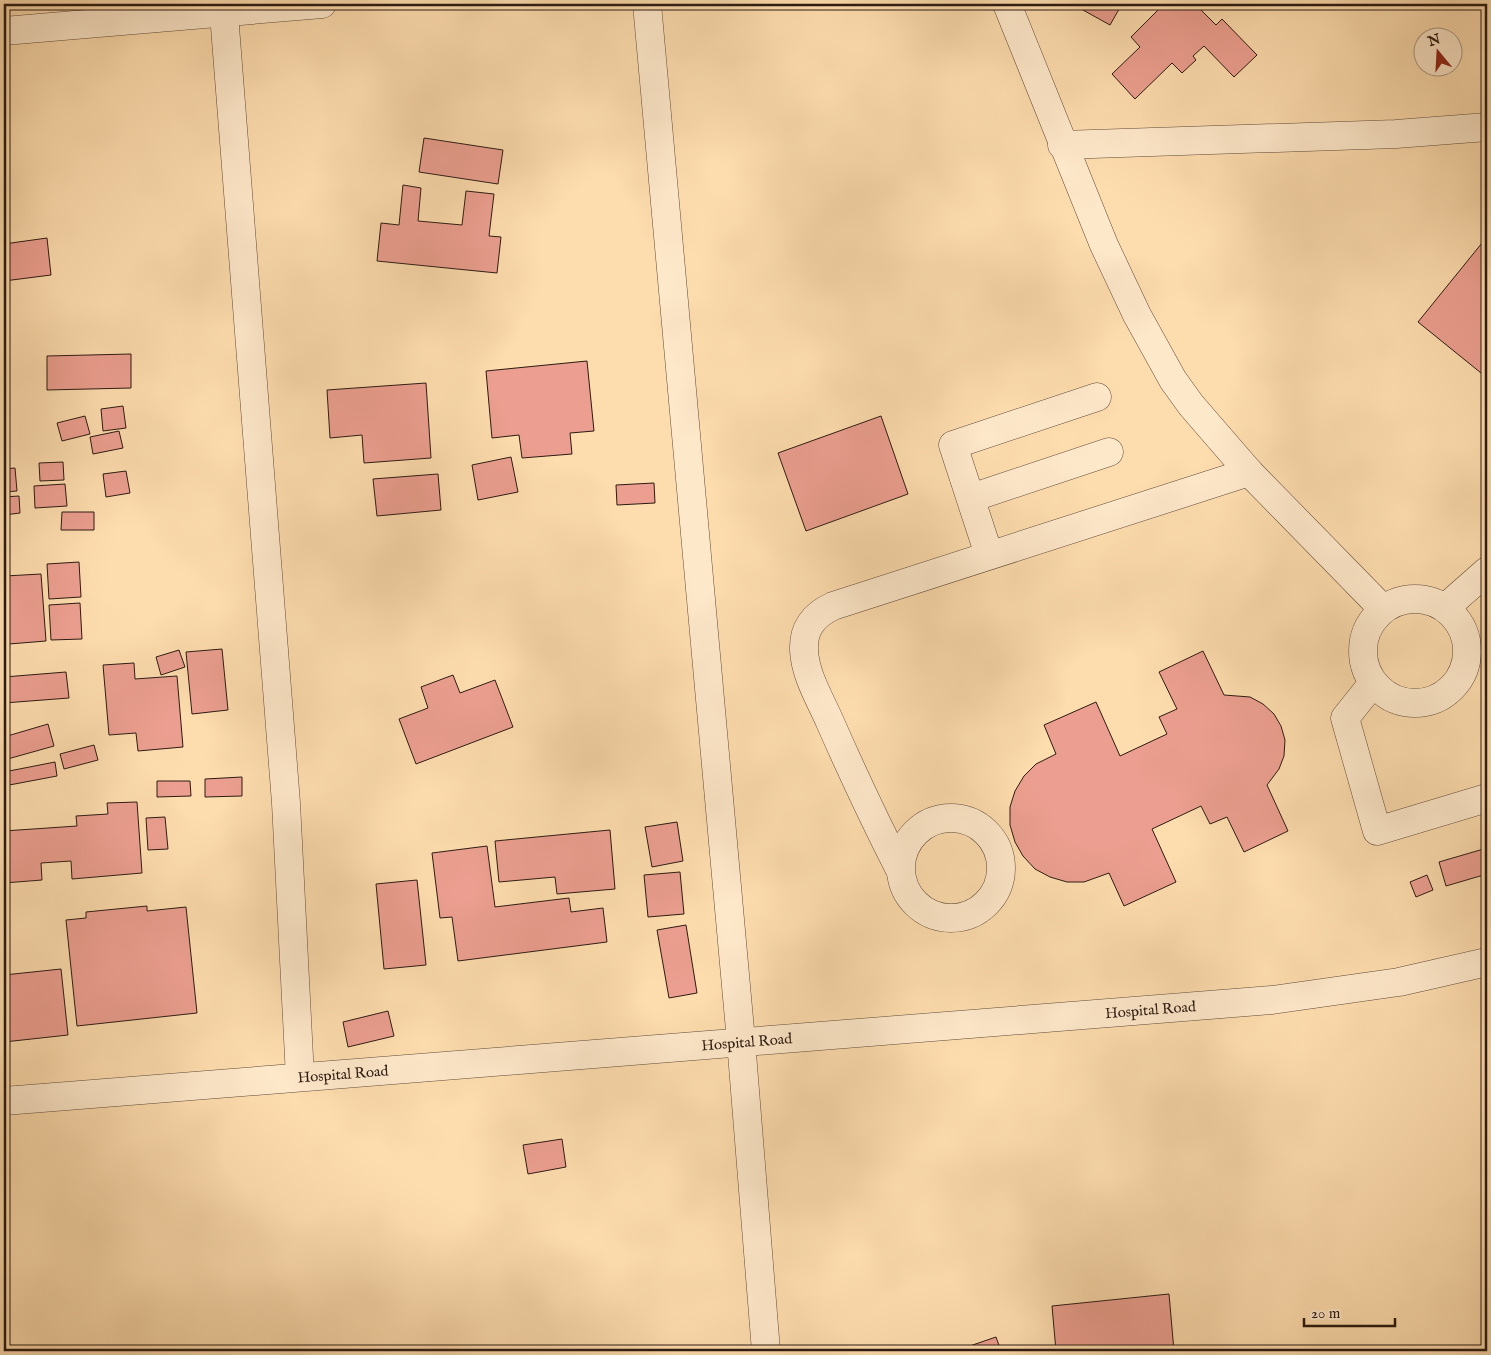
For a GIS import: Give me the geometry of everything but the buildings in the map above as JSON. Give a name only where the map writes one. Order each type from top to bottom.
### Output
[{"type":"street","points":[[4,31],[224,14],[322,4]]},
{"type":"street","points":[[647,4],[741,1041],[766,1351]]},
{"type":"street","points":[[1007,4],[1062,145],[1104,245],[1155,349],[1192,405],[1248,472],[1383,609]]},
{"type":"street","points":[[224,14],[286,803],[300,1077]]},
{"type":"street","points":[[1062,145],[1396,134],[1487,127]]},
{"type":"street","points":[[989,556],[953,445],[1098,397]]},
{"type":"street","points":[[971,498],[1109,452]]},
{"type":"street","points":[[900,870],[867,804],[810,675],[804,650],[807,630],[820,612],[833,606],[1248,472]]},
{"type":"street","points":[[1445,608],[1487,571]]},
{"type":"street","points":[[1414,598],[1430,600],[1445,608],[1457,619],[1465,633],[1468,650],[1466,666],[1459,681],[1447,693],[1433,701],[1400,702],[1385,694],[1373,683],[1365,669],[1362,653],[1364,636],[1372,622],[1383,609],[1398,602],[1414,598]]},
{"type":"street","points":[[1373,683],[1345,718],[1376,830],[1487,798]]},
{"type":"street","name":"Hospital Road","points":[[4,1101],[1272,1000],[1399,982],[1487,962]]}]
